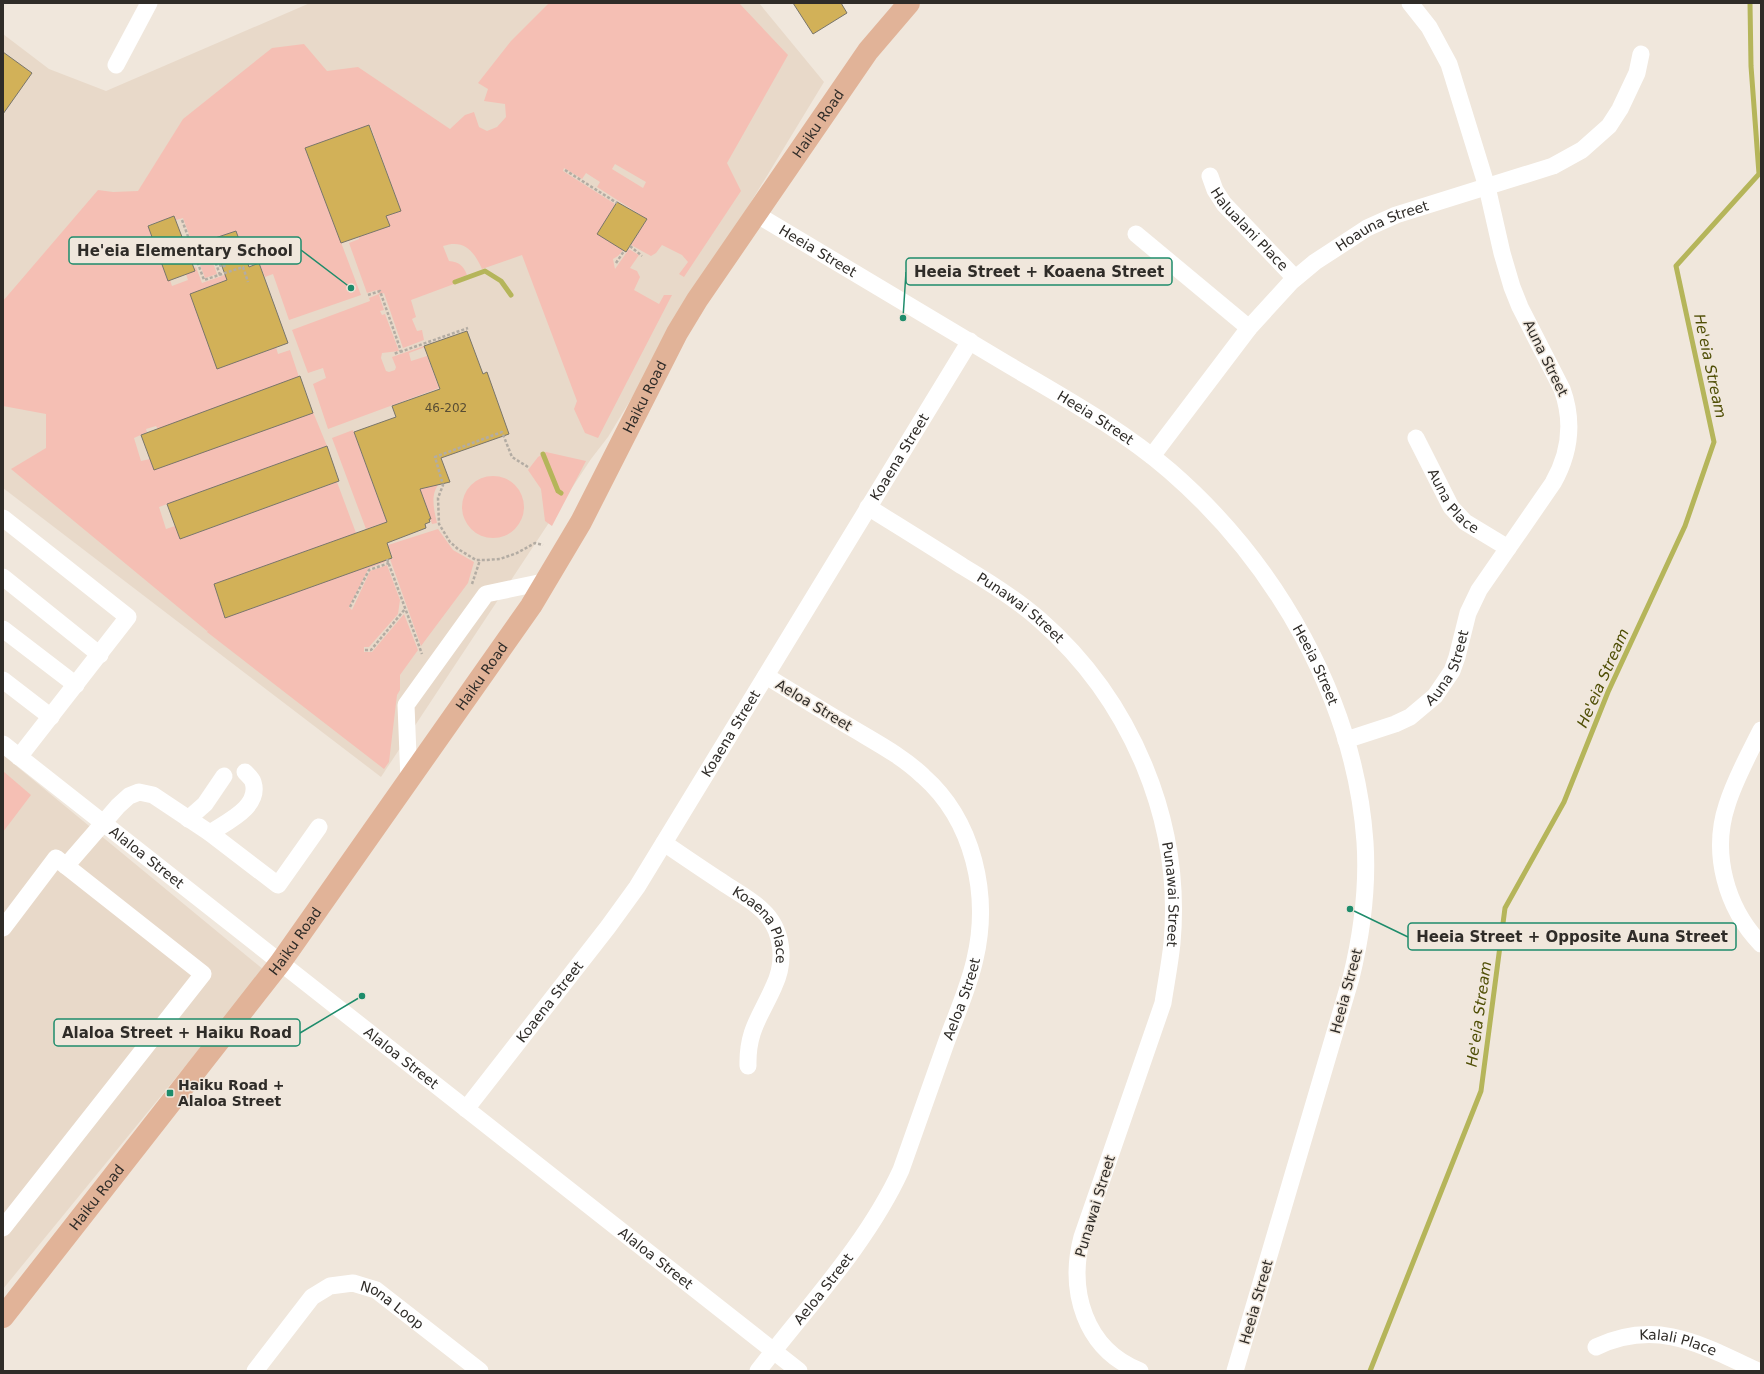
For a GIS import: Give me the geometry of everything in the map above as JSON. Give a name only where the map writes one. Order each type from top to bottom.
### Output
[{"type":"main road","name":"Haiku Road","points":[[3,1317],[280,963],[548,581],[581,522],[677,334],[697,300],[868,51],[909,3]]},
{"type":"street","points":[[116,65],[149,3]]},
{"type":"street","name":"Auna Street","points":[[1346,740],[1410,717],[1435,696],[1452,671],[1472,602],[1560,470],[1569,442],[1569,414],[1562,389],[1520,306],[1512,286],[1502,253],[1487,187],[1449,64],[1429,27],[1410,3]]},
{"type":"street","name":"Hoauna Street","points":[[1152,456],[1249,328],[1269,304],[1295,278],[1334,249],[1367,228],[1396,215],[1553,166],[1582,150],[1609,126],[1620,109],[1635,80],[1641,54]]},
{"type":"street","name":"Halualani Place","points":[[1210,176],[1215,190],[1224,204],[1295,278]]},
{"type":"street","name":"Heeia Street","points":[[756,214],[1111,426],[1152,456],[1198,497],[1224,524],[1270,583],[1290,614],[1316,663],[1331,699],[1346,740],[1357,784],[1365,842],[1364,897],[1357,951],[1351,978],[1235,1371]]},
{"type":"street","points":[[1136,234],[1249,328]]},
{"type":"street","name":"Koaena Street","points":[[466,1109],[608,927],[637,887],[970,341]]},
{"type":"street","name":"Auna Place","points":[[1416,438],[1451,507],[1465,522],[1508,548]]},
{"type":"street","name":"Punawai Street","points":[[868,507],[1015,600],[1061,639],[1100,686],[1117,711],[1134,744],[1154,793],[1163,822],[1172,882],[1172,943],[1168,973],[1163,1002],[1082,1237],[1076,1270],[1080,1303],[1093,1331],[1112,1353],[1123,1362],[1140,1371]]},
{"type":"street","points":[[3,518],[128,617],[100,655],[19,757]]},
{"type":"street","points":[[3,577],[100,655]]},
{"type":"street","points":[[409,780],[406,705],[486,594],[548,581]]},
{"type":"street","points":[[3,629],[76,685]]},
{"type":"street","name":"Aeloa Street","points":[[758,1371],[866,1233],[892,1190],[901,1170],[970,975],[979,939],[981,917],[978,880],[971,851],[963,831],[952,811],[935,788],[908,762],[890,750],[766,676]]},
{"type":"street","points":[[3,680],[51,717]]},
{"type":"street","points":[[1761,730],[1726,805],[1720,841],[1723,872],[1729,895],[1744,924],[1761,944]]},
{"type":"street","name":"Alaloa Street","points":[[3,744],[799,1371]]},
{"type":"street","points":[[210,833],[246,809],[254,795],[253,782],[245,772]]},
{"type":"street","points":[[188,819],[205,804],[224,776]]},
{"type":"street","points":[[66,866],[102,822],[129,796],[139,792],[153,795],[210,833],[278,885],[319,827]]},
{"type":"street","name":"Koaena Place","points":[[664,843],[762,909],[774,926],[778,936],[781,957],[778,977],[753,1028],[749,1045],[748,1066]]},
{"type":"street","points":[[3,928],[56,858],[203,974],[3,1228]]},
{"type":"street","name":"Nona Loop","points":[[255,1371],[312,1298],[330,1286],[353,1283],[376,1290],[480,1371]]},
{"type":"street","name":"Kalali Place","points":[[1596,1346],[1633,1334],[1661,1335],[1694,1343],[1758,1371]]},
{"type":"path","points":[[565,170],[616,203]]},
{"type":"path","points":[[182,220],[204,280],[242,267],[248,282]]},
{"type":"path","points":[[630,246],[642,256]]},
{"type":"path","points":[[616,264],[624,251]]},
{"type":"path","points":[[220,275],[213,255],[216,254],[221,267],[227,265]]},
{"type":"path","points":[[368,295],[380,291],[401,351]]},
{"type":"path","points":[[394,354],[468,328]]},
{"type":"path","points":[[528,467],[512,457],[502,432],[435,457],[444,485],[438,498],[439,524],[450,542],[458,549],[476,560],[500,558],[517,553],[535,543],[543,545]]},
{"type":"path","points":[[387,559],[422,654]]},
{"type":"path","points":[[350,607],[369,570],[389,563]]},
{"type":"path","points":[[365,650],[371,650],[405,608]]},
{"type":"shaded area","points":[[310,3],[759,3],[824,82],[608,437],[591,459],[381,777],[3,488],[3,34],[49,69],[106,91]]},
{"type":"shaded area","points":[[549,3],[739,3],[788,55],[727,163],[741,191],[684,277],[679,274],[688,262],[682,255],[662,245],[656,253],[651,256],[631,245],[647,219],[597,187],[600,182],[586,173],[582,179],[564,168],[563,171],[615,204],[598,234],[623,250],[613,259],[615,269],[629,249],[639,255],[630,268],[637,271],[640,277],[634,290],[659,304],[664,295],[672,295],[598,438],[585,433],[574,409],[577,401],[522,255],[482,269],[472,252],[462,245],[457,244],[443,246],[449,261],[460,265],[467,275],[454,280],[454,284],[411,300],[416,317],[412,319],[417,331],[422,330],[424,340],[403,348],[384,293],[379,295],[384,310],[380,311],[382,315],[385,314],[399,351],[382,353],[381,358],[386,371],[389,372],[395,370],[396,367],[392,357],[424,346],[425,347],[409,353],[411,361],[427,356],[439,388],[328,429],[313,384],[326,378],[323,368],[308,373],[292,330],[370,301],[369,298],[379,294],[377,290],[367,293],[349,243],[359,239],[359,237],[389,226],[386,216],[401,211],[370,125],[305,148],[361,295],[289,320],[273,274],[265,277],[259,262],[249,266],[248,271],[246,257],[236,231],[212,239],[217,250],[210,254],[217,274],[205,278],[183,218],[176,220],[175,216],[148,225],[156,249],[173,253],[170,280],[172,286],[188,280],[186,274],[195,271],[194,268],[196,267],[202,283],[239,270],[242,274],[190,294],[218,368],[270,350],[267,344],[274,341],[278,354],[290,350],[299,377],[158,429],[156,426],[146,429],[147,432],[134,438],[141,461],[150,459],[154,469],[313,412],[327,446],[159,507],[166,529],[175,526],[180,539],[337,482],[356,533],[214,585],[225,617],[385,560],[385,562],[369,568],[349,607],[352,610],[370,571],[387,565],[400,600],[398,614],[369,647],[364,647],[364,652],[372,652],[404,614],[418,650],[400,675],[400,690],[397,695],[389,762],[384,769],[207,632],[208,630],[207,631],[11,469],[46,448],[46,414],[3,406],[3,301],[98,190],[113,192],[138,191],[183,119],[272,48],[304,44],[327,71],[358,67],[450,129],[465,115],[474,112],[479,127],[487,131],[497,127],[506,117],[505,104],[484,101],[488,89],[478,83],[511,41]],"holes":[[[615,164],[646,182],[643,188],[612,169]]]},
{"type":"shaded area","points":[[396,419],[439,484],[434,492],[434,508],[437,523],[432,524]]},
{"type":"shaded area","points":[[353,430],[392,535],[385,538],[380,524],[366,529],[332,438]]},
{"type":"shaded area","points":[[546,452],[586,461],[552,526],[545,521],[541,489],[528,470],[538,457]]},
{"type":"shaded area","points":[[487,476],[499,476],[515,485],[522,495],[524,507],[522,519],[515,529],[499,538],[487,538],[476,533],[467,524],[462,513],[462,501],[467,490],[476,481]]},
{"type":"shaded area","points":[[438,529],[453,550],[474,562],[468,583],[421,646],[390,559],[393,558],[388,545]]},
{"type":"shaded area","points":[[3,755],[264,970],[3,1289]]},
{"type":"shaded area","points":[[3,771],[31,795],[3,832]]},
{"type":"building","points":[[793,3],[841,3],[847,13],[813,34]]},
{"type":"building","points":[[3,52],[32,73],[3,114]]},
{"type":"building","points":[[369,125],[401,211],[386,216],[390,226],[341,243],[305,148]]},
{"type":"building","points":[[617,202],[647,219],[626,252],[597,234]]},
{"type":"building","points":[[174,216],[195,271],[168,281],[148,226]]},
{"type":"building","points":[[236,231],[249,267],[259,263],[288,343],[217,369],[190,294],[227,280],[212,239]]},
{"type":"building","points":[[467,331],[483,374],[487,372],[509,434],[441,458],[450,482],[420,489],[431,519],[429,519],[430,522],[425,524],[426,528],[387,543],[392,558],[225,618],[214,584],[387,522],[354,432],[396,417],[392,406],[440,389],[424,346]]},
{"type":"building","points":[[300,376],[313,413],[154,470],[141,435]]},
{"type":"building","points":[[327,446],[339,481],[180,539],[167,504]]},
{"type":"waterway","name":"He'eia Stream","points":[[1370,1371],[1481,1091],[1505,908],[1564,802],[1608,692],[1685,526],[1714,442],[1676,266],[1759,174],[1751,66],[1750,3]]},
{"type":"waterway","points":[[455,282],[485,271],[501,281],[511,295]]},
{"type":"waterway","points":[[543,454],[558,491],[561,493]]},
{"type":"place","name":"He'eia Elementary School","points":[[351,288]]},
{"type":"place","name":"Heeia Street + Koaena Street","points":[[903,318]]},
{"type":"place","name":"Heeia Street + Opposite Auna Street","points":[[1350,909]]},
{"type":"place","name":"Alaloa Street + Haiku Road","points":[[362,996]]},
{"type":"place","name":"Haiku Road + Alaloa Street","points":[[170,1093]]}]
